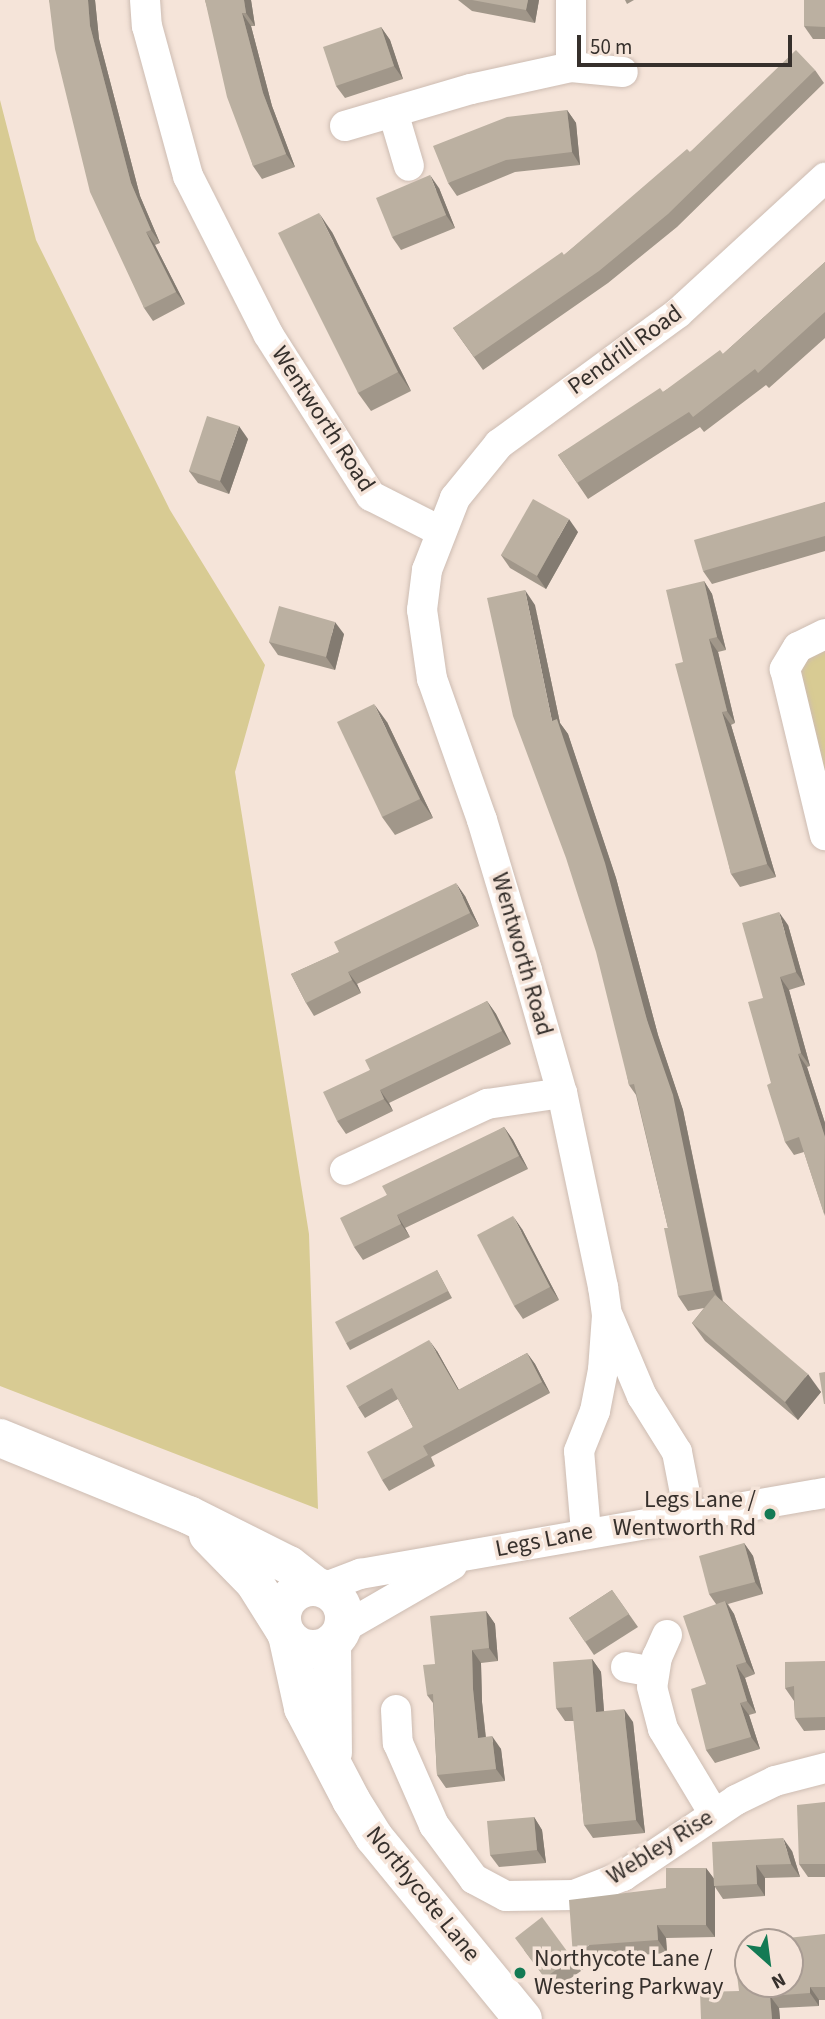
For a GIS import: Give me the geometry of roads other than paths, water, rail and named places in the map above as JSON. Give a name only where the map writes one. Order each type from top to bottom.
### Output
[{"type":"street","name":"Wentworth Road","points":[[145,0],[147,26],[188,176],[268,334],[371,496],[440,531],[427,570],[422,610],[425,648],[482,820],[562,1093],[607,1314],[642,1396],[677,1452],[689,1514]]},
{"type":"street","points":[[571,0],[571,67]]},
{"type":"street","points":[[345,126],[571,67],[623,72]]},
{"type":"street","points":[[393,112],[409,166]]},
{"type":"street","name":"Pendrill Road","points":[[440,531],[455,498],[499,444],[678,313],[825,178]]},
{"type":"street","points":[[825,634],[798,647],[785,669],[825,835]]},
{"type":"street","points":[[345,1170],[487,1104],[562,1093]]},
{"type":"street","name":"Wentworth Road","points":[[586,1532],[579,1451],[595,1411],[607,1314]]},
{"type":"street","points":[[0,1438],[189,1515],[289,1565],[341,1604],[338,1635],[308,1649],[285,1632],[254,1582],[189,1515]]},
{"type":"street","name":"Legs Lane","points":[[320,1587],[360,1574],[689,1514],[825,1493]]},
{"type":"street","name":"Legs Lane","points":[[338,1635],[470,1554]]},
{"type":"street","points":[[285,1632],[288,1598],[320,1587]]},
{"type":"street","name":"Northycote Lane","points":[[285,1632],[303,1707],[374,1837],[523,2019]]},
{"type":"street","name":"Northycote Lane","points":[[333,1763],[338,1635]]},
{"type":"street","points":[[667,1635],[640,1669],[652,1687],[663,1729],[714,1814]]},
{"type":"street","name":"Webley Rise","points":[[396,1710],[398,1743],[434,1825],[474,1879],[506,1896],[574,1895],[623,1876],[714,1814],[775,1781],[825,1768]]},
{"type":"place","name":"Legs Lane / Wentworth Rd","points":[[770,1514]]},
{"type":"place","name":"Northycote Lane / Westering Parkway","points":[[520,1973]]}]
